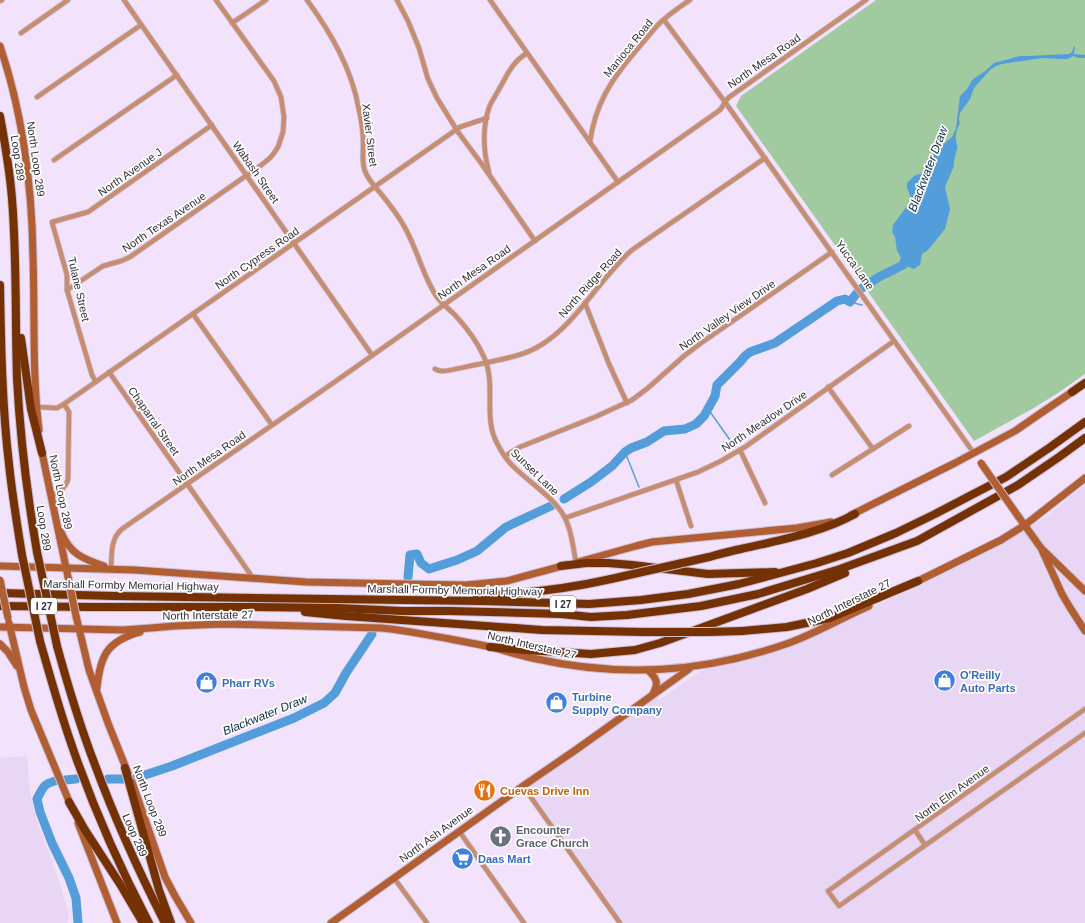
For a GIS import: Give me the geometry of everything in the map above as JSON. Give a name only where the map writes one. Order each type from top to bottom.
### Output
[{"type":"highway","name":"Loop 289","points":[[0,116],[6,145],[11,184],[18,378],[24,465],[29,508],[37,552],[57,646],[75,708],[103,788],[135,861],[165,923]]},
{"type":"highway","points":[[15,279],[20,316],[21,341],[31,409],[42,453]]},
{"type":"highway","points":[[0,285],[2,369],[9,465],[22,554],[40,641],[71,745],[120,866],[149,923]]},
{"type":"highway","points":[[1072,392],[1085,383]]},
{"type":"highway","name":"Marshall Formby Memorial Highway","points":[[0,593],[582,604],[667,597],[721,588],[764,578],[848,553],[935,514],[1006,477],[1085,422]]},
{"type":"highway","name":"Marshall Formby Memorial Highway","points":[[0,606],[245,607],[561,614],[591,617],[627,615],[701,606],[758,594],[840,569],[917,541],[1018,485],[1085,438]]},
{"type":"highway","points":[[404,600],[528,593],[575,587],[709,558],[739,549],[788,538],[825,528],[855,514]]},
{"type":"highway","points":[[490,647],[592,654],[644,648],[807,589],[917,541]]},
{"type":"highway","points":[[561,566],[586,563],[608,563],[708,574],[786,571]]},
{"type":"highway","points":[[245,607],[520,629],[644,632],[742,631],[787,627],[830,618],[918,581]]},
{"type":"highway","points":[[125,768],[159,890],[171,923]]},
{"type":"highway","points":[[69,802],[143,923]]},
{"type":"main road","name":"North Loop 289","points":[[0,46],[19,116],[28,171],[33,232],[35,370],[37,408],[42,453],[76,616],[89,670],[125,768],[132,780],[165,876],[191,923]]},
{"type":"main road","points":[[0,566],[142,570],[335,583],[477,584],[506,581],[652,542],[797,528],[838,520],[855,514],[1015,430],[1072,392]]},
{"type":"main road","name":"Yucca Lane","points":[[973,452],[1041,548]]},
{"type":"main road","name":"North Interstate 27","points":[[0,627],[123,630],[222,624],[381,628],[406,630],[490,647],[532,658],[583,667],[624,671],[692,667],[727,661],[753,654],[790,642],[826,626],[1001,540],[1025,525],[1085,478]]},
{"type":"main road","points":[[55,517],[68,545],[74,551],[84,559],[112,569]]},
{"type":"main road","points":[[1041,548],[1085,591]]},
{"type":"main road","points":[[1041,548],[1062,594],[1085,631]]},
{"type":"main road","points":[[0,579],[19,670],[31,710],[118,923]]},
{"type":"main road","points":[[97,690],[98,676],[102,659],[111,647],[118,640],[126,636],[151,628]]},
{"type":"main road","points":[[0,644],[8,652],[19,670]]},
{"type":"main road","name":"North Ash Avenue","points":[[333,922],[459,831],[692,667]]},
{"type":"main road","points":[[648,670],[653,675],[657,683],[652,695]]},
{"type":"street","points":[[21,33],[68,0]]},
{"type":"street","name":"Wabash Street","points":[[124,0],[372,355]]},
{"type":"street","name":"North Texas Avenue","points":[[67,290],[104,266],[130,257],[270,158],[278,147],[283,132],[284,117],[281,97],[274,81],[216,0]]},
{"type":"street","points":[[232,23],[266,0]]},
{"type":"street","name":"Xavier Street","points":[[307,0],[321,19],[336,46],[353,86],[359,110],[363,138],[365,171],[375,186]]},
{"type":"street","points":[[397,0],[408,21],[419,48],[428,79],[437,98],[457,130],[535,241]]},
{"type":"street","points":[[490,0],[618,182]]},
{"type":"street","name":"Manioca Road","points":[[590,142],[597,113],[617,74],[657,26],[690,0]]},
{"type":"street","name":"North Mesa Road","points":[[112,569],[113,543],[119,532],[720,110],[728,98],[866,0]]},
{"type":"street","name":"Yucca Lane","points":[[664,20],[725,102],[973,452]]},
{"type":"street","points":[[38,96],[142,25]]},
{"type":"street","points":[[490,175],[484,144],[490,105],[508,72],[518,58],[527,53]]},
{"type":"street","points":[[54,160],[177,75]]},
{"type":"street","name":"North Cypress Road","points":[[37,408],[57,408],[64,404],[457,130],[469,123],[487,118]]},
{"type":"street","name":"North Avenue J","points":[[52,222],[88,212],[212,125]]},
{"type":"street","name":"North Ridge Road","points":[[435,369],[445,371],[487,362],[499,361],[531,350],[542,344],[558,332],[585,303],[611,271],[632,250],[765,158]]},
{"type":"street","name":"Sunset Lane","points":[[375,186],[386,199],[404,226],[434,291],[443,304],[472,334],[480,347],[487,362],[490,376],[490,421],[492,432],[497,444],[515,468],[545,494],[559,509],[565,518],[569,530],[576,562]]},
{"type":"street","name":"Tulane Street","points":[[52,222],[67,275],[67,290],[92,376],[96,382]]},
{"type":"street","name":"North Valley View Drive","points":[[505,456],[520,447],[627,403],[644,392],[684,356],[701,343],[832,252]]},
{"type":"street","points":[[585,303],[609,364],[627,403]]},
{"type":"street","points":[[193,314],[272,425]]},
{"type":"street","name":"North Meadow Drive","points":[[565,518],[698,472],[740,450],[894,341]]},
{"type":"street","name":"Chaparral Street","points":[[109,372],[253,578]]},
{"type":"street","points":[[828,387],[873,449]]},
{"type":"street","points":[[51,496],[64,488],[68,480],[69,412],[64,404]]},
{"type":"street","points":[[832,475],[909,426]]},
{"type":"street","points":[[740,450],[765,503]]},
{"type":"street","points":[[676,480],[691,526]]},
{"type":"street","name":"North Elm Avenue","points":[[926,845],[839,906],[828,891],[1085,708]]},
{"type":"street","points":[[915,830],[926,845],[1085,733]]},
{"type":"street","points":[[523,786],[619,921],[612,923]]},
{"type":"street","points":[[459,831],[524,923]]},
{"type":"street","points":[[394,878],[427,923]]},
{"type":"shaded area","points":[[1085,485],[1085,923],[624,923],[531,791],[533,784],[656,696],[659,700],[704,669],[793,644],[834,626],[1004,543],[1047,516]]},
{"type":"shaded area","points":[[27,756],[30,791],[36,819],[58,877],[69,915],[67,923],[0,923],[0,758]]},
{"type":"green space","points":[[876,0],[1085,0],[1085,374],[1032,409],[974,441],[736,106],[741,96]]},
{"type":"water","points":[[1074,46],[1074,54],[1085,55],[1085,58],[1073,56],[1068,59],[1042,58],[1002,64],[990,70],[974,88],[970,99],[960,113],[960,123],[956,135],[957,148],[954,166],[945,187],[950,209],[945,229],[928,250],[922,254],[920,265],[914,269],[906,266],[897,251],[895,237],[892,232],[893,225],[910,202],[911,198],[907,188],[907,183],[914,176],[925,172],[929,168],[933,153],[952,137],[956,128],[960,96],[967,89],[973,79],[994,63],[1020,56],[1069,54],[1072,52]]},
{"type":"waterway","name":"Blackwater Draw","points":[[862,288],[879,277],[903,265],[908,252]]},
{"type":"waterway","name":"Blackwater Draw","points":[[564,499],[591,482],[612,466],[625,452],[631,448],[647,442],[664,431],[685,429],[696,424],[704,416],[715,396],[717,385],[745,356],[750,352],[775,343],[837,301],[845,299],[850,302],[857,293]]},
{"type":"waterway","points":[[850,302],[862,305]]},
{"type":"waterway","points":[[708,409],[735,447]]},
{"type":"waterway","points":[[625,452],[639,487]]},
{"type":"waterway","name":"Blackwater Draw","points":[[408,577],[410,555],[417,554],[421,563],[429,569],[457,560],[477,551],[506,527],[551,506]]},
{"type":"waterway","name":"Blackwater Draw","points":[[136,778],[172,766],[294,718],[324,703],[335,693],[346,673],[372,634]]},
{"type":"waterway","name":"Blackwater Draw","points":[[65,780],[76,779]]},
{"type":"waterway","name":"Blackwater Draw","points":[[108,779],[125,779]]},
{"type":"waterway","name":"Blackwater Draw","points":[[55,781],[46,785],[42,789],[37,799],[40,812],[52,843],[69,878],[76,898],[78,923]]},
{"type":"place","name":"O'Reilly Auto Parts","points":[[945,681]]},
{"type":"place","name":"Pharr RVs","points":[[207,683]]},
{"type":"place","name":"Turbine Supply Company","points":[[556,703]]},
{"type":"place","name":"Cuevas Drive Inn","points":[[484,791]]},
{"type":"place","name":"Encounter Grace Church","points":[[500,836]]},
{"type":"place","name":"Daas Mart","points":[[462,859]]}]
